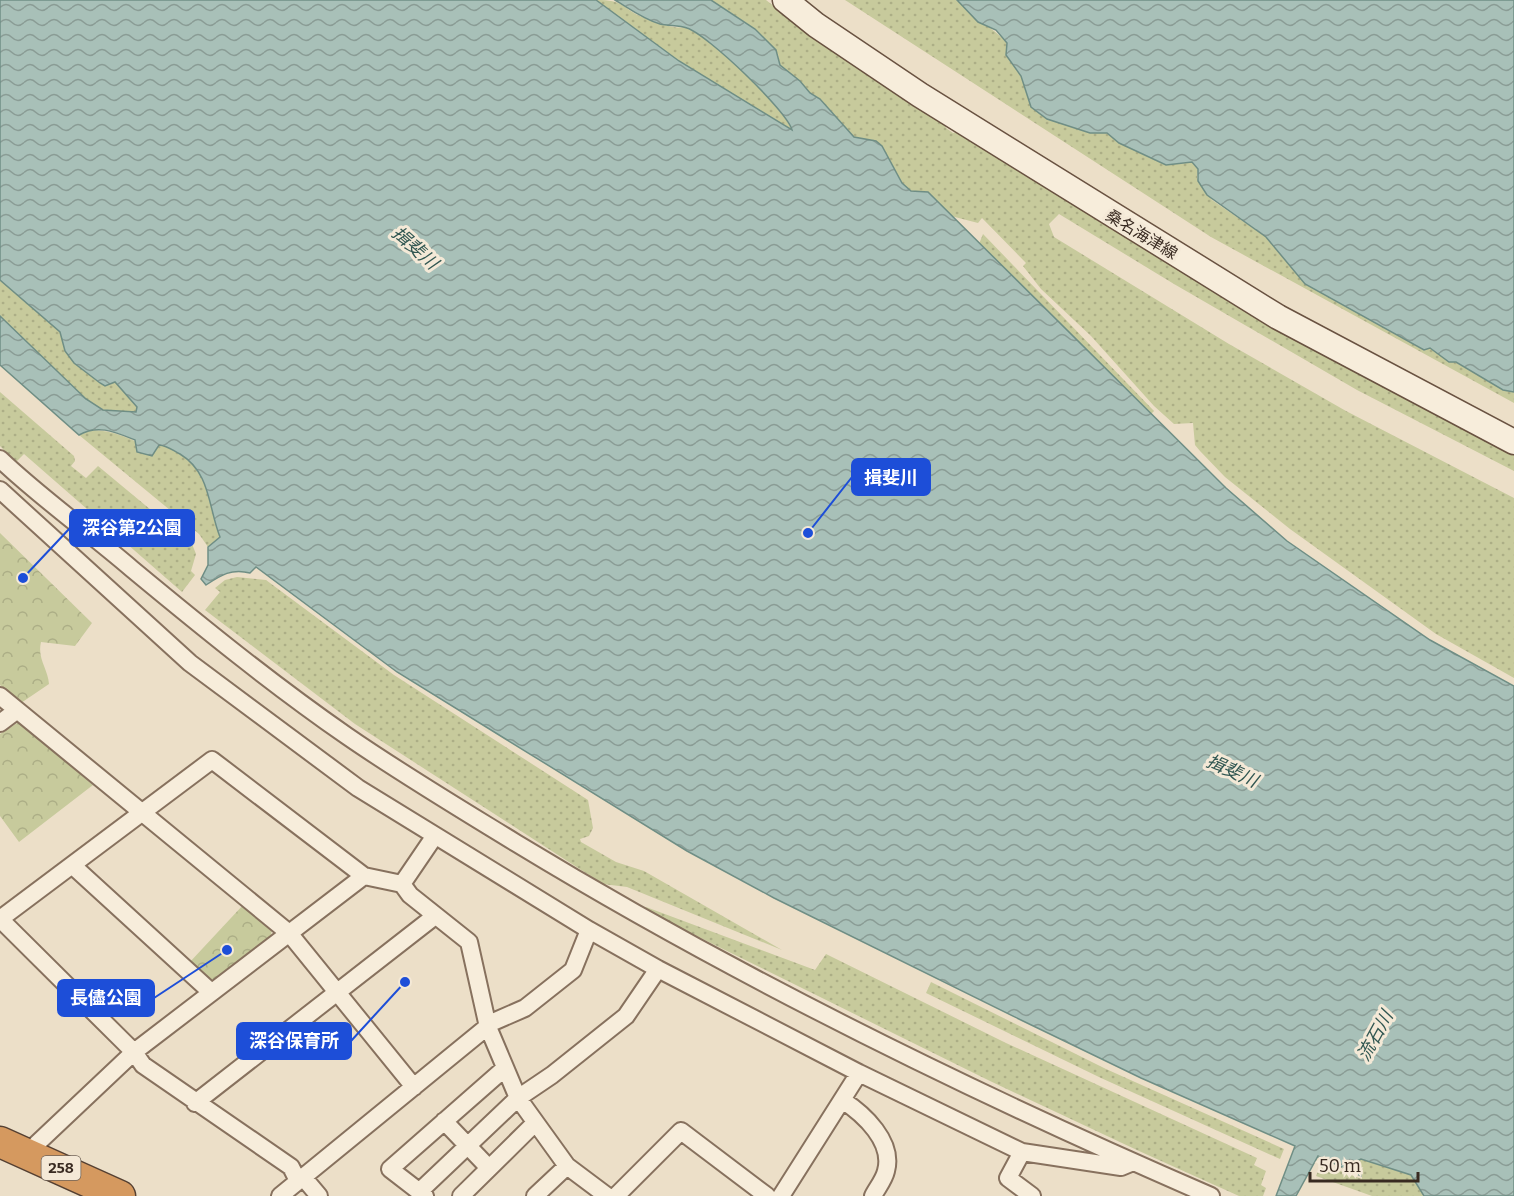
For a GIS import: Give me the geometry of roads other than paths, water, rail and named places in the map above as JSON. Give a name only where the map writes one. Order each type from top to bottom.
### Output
[{"type":"highway","name":"258","points":[[0,1142],[14,1157],[85,1196]]},
{"type":"highway","name":"258","points":[[14,1157],[120,1196]]},
{"type":"main road","name":"桑名海津線","points":[[785,0],[816,25],[928,100],[1259,305],[1514,442]]},
{"type":"street","points":[[0,459],[222,643],[274,683],[350,738],[461,809],[619,905],[804,1005],[980,1091],[1211,1196]]},
{"type":"street","points":[[0,490],[117,599],[217,684],[328,767],[435,837],[589,930],[658,969],[1022,1152],[1121,1167],[1132,1162]]},
{"type":"street","points":[[0,696],[289,933],[414,1087]]},
{"type":"street","points":[[0,723],[16,711]]},
{"type":"street","points":[[319,1196],[300,1179],[291,1167],[143,1065],[134,1052],[0,919],[212,760],[364,876],[402,884],[410,895],[468,942],[488,1027],[518,1098],[534,1124],[538,1125],[567,1166],[607,1196]]},
{"type":"street","points":[[402,884],[435,837]]},
{"type":"street","points":[[72,865],[211,992]]},
{"type":"street","points":[[14,1157],[134,1052],[364,876]]},
{"type":"street","points":[[195,1103],[435,916]]},
{"type":"street","points":[[280,1196],[488,1027],[525,1008],[573,970],[589,930]]},
{"type":"street","points":[[505,1068],[390,1169],[423,1193],[468,1145],[518,1098],[552,1075],[626,1016],[658,969]]},
{"type":"street","points":[[781,1196],[859,1072]]},
{"type":"street","points":[[842,1100],[862,1113],[884,1145],[887,1155],[886,1173],[873,1196]]},
{"type":"street","points":[[444,1121],[489,1168]]},
{"type":"street","points":[[461,1196],[534,1124]]},
{"type":"street","points":[[616,1196],[681,1131],[767,1196]]},
{"type":"street","points":[[1022,1152],[1008,1178],[1032,1196]]},
{"type":"street","points":[[535,1196],[567,1166]]},
{"type":"water","name":"流石川","points":[[0,0],[596,0],[679,61],[792,130],[787,120],[762,91],[712,44],[687,28],[654,22],[615,0],[711,0],[755,29],[776,50],[780,65],[800,81],[810,93],[820,99],[854,137],[876,141],[882,146],[902,183],[911,191],[928,192],[1226,488],[1287,541],[1430,640],[1514,686],[1514,1196],[1424,1196],[1411,1175],[1361,1159],[1357,1161],[1361,1176],[1318,1156],[1296,1196],[1276,1196],[1295,1146],[1141,1078],[1023,1021],[774,898],[687,851],[397,672],[256,567],[250,573],[238,571],[227,573],[206,585],[201,579],[208,565],[208,547],[220,537],[203,481],[190,462],[180,454],[159,445],[152,456],[137,452],[135,440],[114,432],[93,430],[79,435],[0,365],[0,316],[86,399],[103,410],[136,412],[137,407],[115,382],[105,386],[74,363],[65,351],[60,332],[0,280]]},
{"type":"water","points":[[957,0],[1514,0],[1514,392],[1503,390],[1456,362],[1449,362],[1430,348],[1424,350],[1305,284],[1266,237],[1207,195],[1198,181],[1198,169],[1192,162],[1166,165],[1119,143],[1107,133],[1090,133],[1047,119],[1031,107],[1021,76],[1006,55],[1007,43],[996,30],[978,22]]},
{"type":"place","name":"揖斐川","points":[[808,533]]},
{"type":"place","name":"深谷第2公園","points":[[23,578]]},
{"type":"place","name":"長儘公園","points":[[227,950]]},
{"type":"place","name":"深谷保育所","points":[[405,982]]}]
